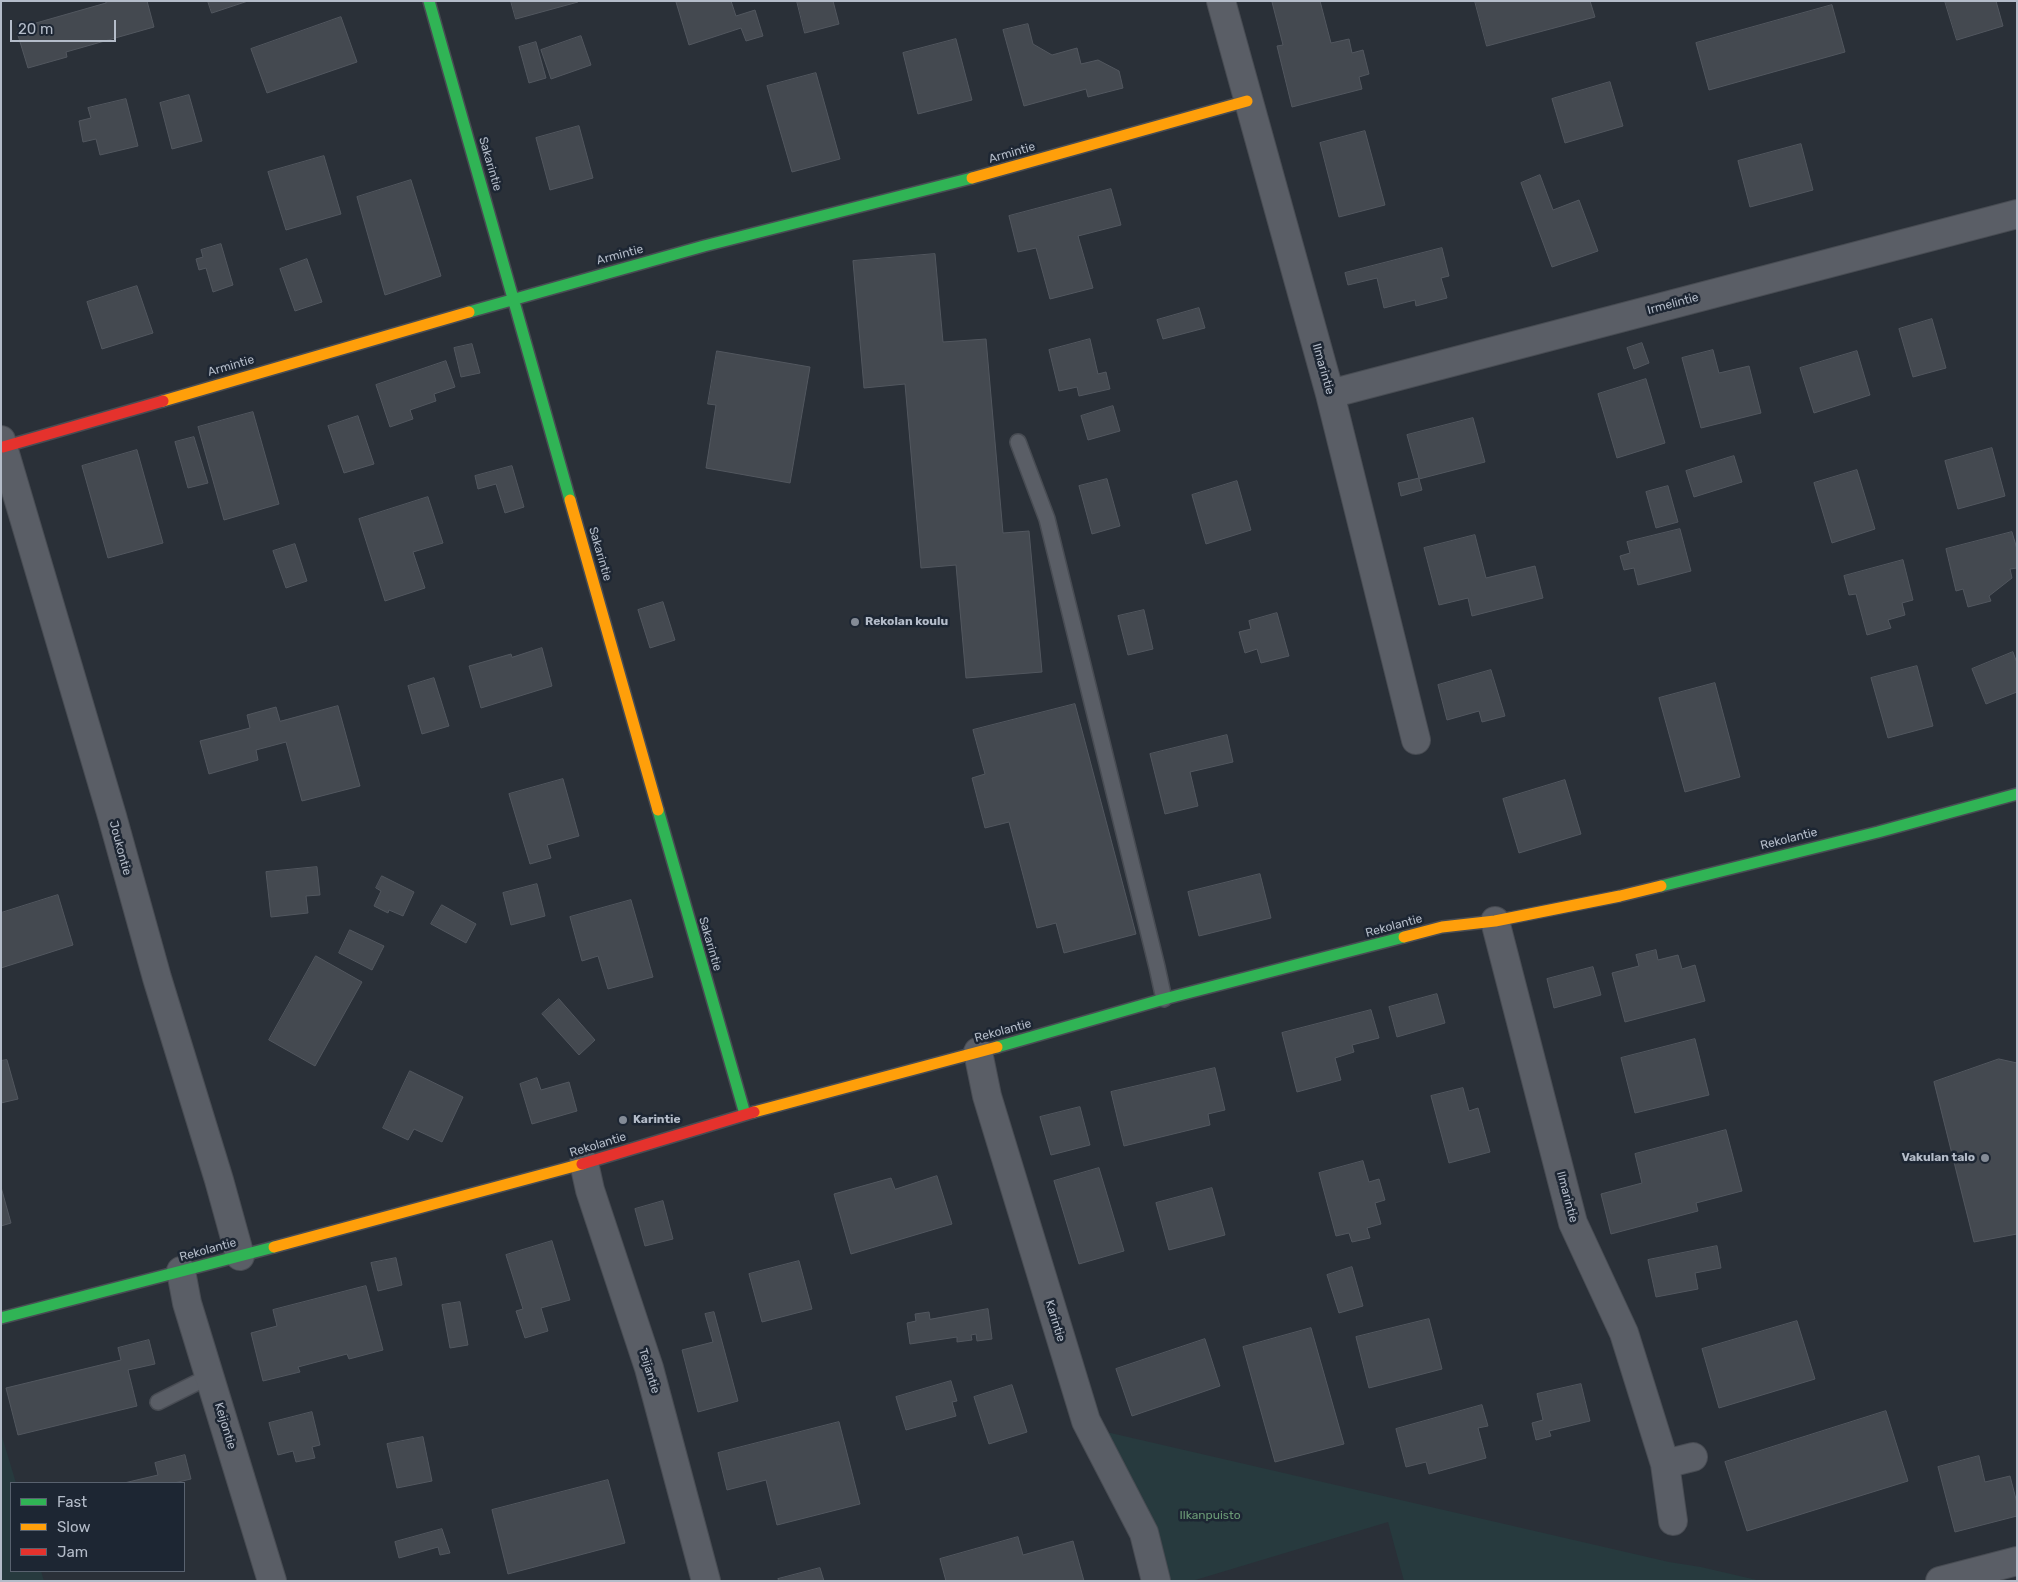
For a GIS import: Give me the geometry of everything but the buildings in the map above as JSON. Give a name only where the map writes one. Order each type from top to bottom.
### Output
[{"type":"street","name":"Sakarintie","points":[[429,1],[732,1074],[745,1114]]},
{"type":"street","name":"Ilmarintie","points":[[1221,1],[1330,394],[1416,740]]},
{"type":"street","name":"Armintie","points":[[2,443],[704,246],[930,190],[1247,100]]},
{"type":"street","name":"Irmelintie","points":[[1330,394],[2017,214]]},
{"type":"street","name":"Joukontie","points":[[2,443],[157,978],[219,1180],[240,1256]]},
{"type":"street","name":"Rekolantie","points":[[1,1318],[584,1163],[745,1114],[978,1052],[1164,999],[1442,927],[1495,921],[1620,896],[1878,832],[2017,794]]},
{"type":"street","name":"Ilmarintie","points":[[1495,921],[1573,1222],[1624,1333],[1665,1464],[1673,1521]]},
{"type":"street","name":"Karintie","points":[[978,1052],[987,1096],[1086,1421],[1144,1533],[1156,1581]]},
{"type":"street","name":"Teijantie","points":[[584,1163],[590,1190],[650,1368],[706,1581]]},
{"type":"street","name":"Keijontie","points":[[181,1271],[187,1303],[272,1581]]},
{"type":"street","points":[[1665,1464],[1693,1457]]},
{"type":"street","points":[[1940,1581],[2017,1561]]},
{"type":"lane","points":[[1018,442],[1046,518],[1164,999]]},
{"type":"lane","points":[[158,1402],[210,1376]]},
{"type":"green space","name":"Ilkanpuisto","points":[[1102,1431],[1669,1562],[1701,1567],[1761,1581],[1404,1581],[1388,1522],[1192,1581],[1167,1581]]},
{"type":"green space","points":[[1,1433],[16,1482],[10,1482],[10,1572],[41,1572],[44,1581],[1,1581]]},
{"type":"traffic: fast","points":[[429,1],[570,500]]},
{"type":"traffic: fast","points":[[469,312],[704,246],[972,178]]},
{"type":"traffic: fast","points":[[1661,886],[1878,832],[2017,794]]},
{"type":"traffic: fast","points":[[658,810],[745,1114]]},
{"type":"traffic: fast","points":[[997,1047],[1164,999],[1404,937]]},
{"type":"traffic: fast","points":[[1,1318],[274,1247]]},
{"type":"traffic: slow","points":[[972,178],[1247,101]]},
{"type":"traffic: slow","points":[[163,401],[469,312]]},
{"type":"traffic: slow","points":[[570,500],[658,810]]},
{"type":"traffic: slow","points":[[1404,937],[1442,927],[1495,921],[1661,886]]},
{"type":"traffic: slow","points":[[754,1112],[997,1047]]},
{"type":"traffic: slow","points":[[274,1247],[582,1164]]},
{"type":"traffic: jam","points":[[3,447],[163,401]]},
{"type":"traffic: jam","points":[[582,1164],[754,1112]]},
{"type":"place","name":"Rekolan koulu","points":[[855,622]]},
{"type":"place","name":"Karintie","points":[[623,1120]]},
{"type":"place","name":"Vakulan talo","points":[[1985,1158]]}]
